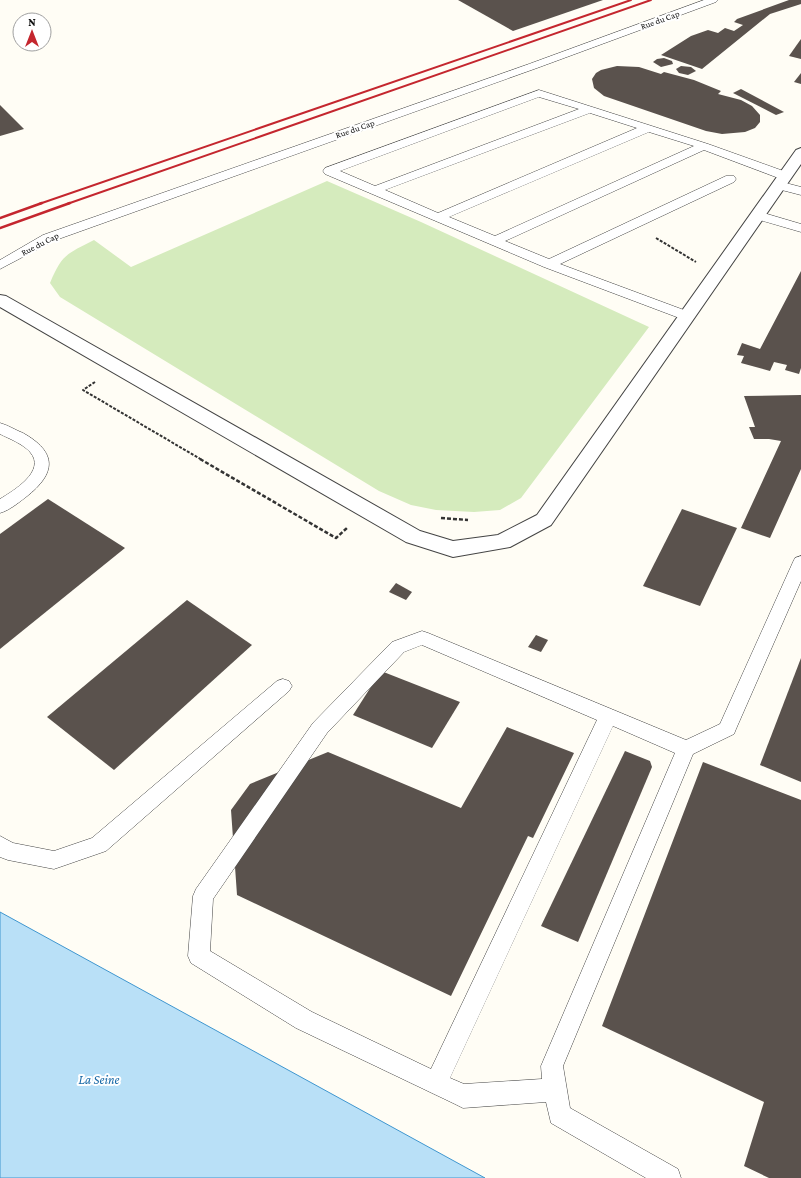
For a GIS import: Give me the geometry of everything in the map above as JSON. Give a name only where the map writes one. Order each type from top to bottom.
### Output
[{"type":"street","points":[[0,300],[413,537],[453,549],[502,542],[544,520],[801,152]]},
{"type":"lane","name":"Rue du Cap","points":[[0,265],[48,238],[714,0]]},
{"type":"lane","points":[[686,316],[549,264],[329,171],[539,93],[704,146],[782,180],[801,191]]},
{"type":"lane","points":[[375,190],[590,109]]},
{"type":"lane","points":[[438,217],[648,128]]},
{"type":"lane","points":[[495,241],[704,146]]},
{"type":"lane","points":[[549,264],[730,179]]},
{"type":"lane","points":[[757,215],[801,228]]},
{"type":"lane","points":[[0,428],[37,449],[42,461],[39,474],[29,486],[0,507]]},
{"type":"lane","points":[[669,1178],[559,1115],[552,1066],[686,749],[728,729],[801,562]]},
{"type":"lane","points":[[555,1090],[463,1096],[304,1020],[199,956],[203,896],[320,728],[398,647],[422,638],[686,749]]},
{"type":"lane","points":[[0,845],[8,851],[54,860],[99,845],[283,686]]},
{"type":"lane","points":[[436,1083],[608,717]]},
{"type":"path","points":[[117,367],[83,390],[336,538],[367,510]]},
{"type":"path","points":[[435,518],[469,520]]},
{"type":"green space","points":[[327,181],[421,222],[649,327],[521,498],[500,510],[474,512],[436,510],[411,505],[379,491],[60,297],[50,283],[58,266],[66,256],[94,240],[131,267]]},
{"type":"water","name":"La Seine","points":[[0,912],[485,1178],[0,1178]]},
{"type":"building","points":[[458,0],[603,0],[513,31]]},
{"type":"building","points":[[789,0],[801,0],[801,4],[770,14],[702,69],[661,55],[691,36],[708,30],[718,33],[725,28],[734,31],[743,25],[734,22],[737,19]]},
{"type":"building","points":[[801,39],[801,59],[789,56],[796,46]]},
{"type":"building","points":[[664,58],[672,61],[673,64],[661,67],[653,62],[657,59]]},
{"type":"building","points":[[617,66],[639,67],[661,74],[664,72],[694,80],[721,91],[718,94],[741,100],[752,106],[760,115],[760,122],[755,128],[745,132],[722,134],[706,131],[604,96],[594,88],[592,79],[596,73],[601,70]]},
{"type":"building","points":[[681,66],[691,67],[696,71],[688,75],[679,73],[676,69]]},
{"type":"building","points":[[801,73],[801,84],[794,82]]},
{"type":"building","points":[[741,89],[784,112],[776,115],[733,93]]},
{"type":"building","points":[[0,105],[24,129],[0,136]]},
{"type":"building","points":[[801,271],[801,368],[799,374],[785,370],[787,365],[774,362],[770,371],[741,363],[744,356],[737,355],[742,343],[760,349]]},
{"type":"building","points":[[801,395],[801,469],[770,538],[741,528],[781,441],[754,439],[749,427],[755,427],[744,396]]},
{"type":"building","points":[[48,499],[125,548],[0,649],[0,534]]},
{"type":"building","points":[[682,509],[737,528],[700,606],[643,586]]},
{"type":"building","points":[[396,583],[412,592],[406,600],[389,592]]},
{"type":"building","points":[[187,600],[252,645],[114,770],[47,717]]},
{"type":"building","points":[[536,635],[548,640],[541,652],[528,647]]},
{"type":"building","points":[[801,658],[801,782],[760,765]]},
{"type":"building","points":[[381,671],[460,702],[432,748],[353,715]]},
{"type":"building","points":[[507,727],[574,753],[533,838],[528,836],[451,996],[237,895],[231,810],[250,784],[328,752],[461,808]]},
{"type":"building","points":[[625,751],[650,761],[652,767],[578,942],[541,926]]},
{"type":"building","points":[[703,762],[801,800],[801,1178],[769,1178],[744,1166],[764,1102],[602,1026]]},
{"type":"railway","points":[[39,204],[631,0]]},
{"type":"railway","points":[[67,204],[651,0]]},
{"type":"railway","points":[[0,218],[42,203]]},
{"type":"railway","points":[[0,228],[70,203]]}]
